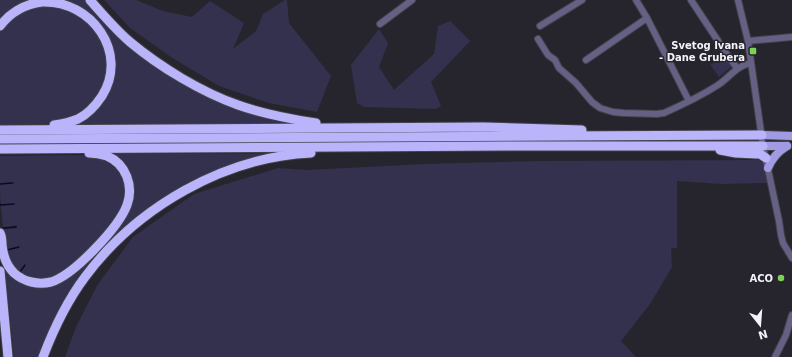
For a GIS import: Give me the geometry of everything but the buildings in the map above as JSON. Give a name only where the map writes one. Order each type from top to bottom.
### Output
[{"type":"highway","points":[[90,0],[110,23],[130,42],[157,63],[212,94],[238,105],[270,114],[295,120],[317,123],[332,123],[347,127]]},
{"type":"highway","points":[[0,26],[10,15],[27,6],[45,2],[66,4],[82,11],[100,28],[107,42],[111,59],[110,76],[104,92],[96,104],[84,116],[60,124],[26,127],[16,130]]},
{"type":"highway","points":[[0,130],[484,127],[597,131],[608,136]]},
{"type":"highway","points":[[0,139],[762,135]]},
{"type":"highway","points":[[709,146],[725,151],[760,154],[766,158]]},
{"type":"highway","points":[[0,149],[763,146]]},
{"type":"highway","points":[[43,357],[49,340],[63,312],[85,277],[101,258],[131,228],[173,197],[217,174],[242,166],[301,153],[356,151],[365,147]]},
{"type":"highway","points":[[0,233],[4,255],[10,268],[17,275],[27,281],[43,283],[58,279],[74,268],[104,238],[119,220],[126,209],[130,197],[130,184],[123,169],[107,156],[77,153],[65,148]]},
{"type":"highway","points":[[0,271],[8,357]]},
{"type":"main road","points":[[762,135],[792,136]]},
{"type":"main road","points":[[763,146],[789,146]]},
{"type":"main road","points":[[768,168],[777,153],[789,146]]},
{"type":"street","points":[[380,24],[412,0]]},
{"type":"street","points":[[540,26],[582,0]]},
{"type":"street","points":[[636,0],[689,100]]},
{"type":"street","points":[[691,0],[728,56],[738,68]]},
{"type":"street","points":[[738,0],[748,41],[763,146],[783,243],[792,258]]},
{"type":"street","points":[[586,60],[646,18]]},
{"type":"street","points":[[748,41],[792,37]]},
{"type":"street","points":[[538,39],[546,51],[555,60],[559,68],[576,83],[592,102],[600,108],[613,112],[664,113],[717,86],[738,68],[745,64],[751,63]]},
{"type":"street","points":[[775,357],[786,336],[792,315]]},
{"type":"shaded area","points":[[0,0],[35,0],[0,20]]},
{"type":"shaded area","points":[[63,0],[86,0],[179,80],[302,124],[73,126],[101,104],[111,43],[108,35],[92,15],[79,5]]},
{"type":"shaded area","points":[[104,0],[136,0],[163,11],[192,17],[210,1],[244,23],[233,49],[256,31],[263,14],[287,0],[289,23],[331,76],[317,112],[269,103],[219,86],[171,57],[130,28]]},
{"type":"shaded area","points":[[39,6],[60,6],[85,18],[102,39],[108,63],[106,75],[97,98],[81,113],[73,117],[45,124],[0,125],[0,32],[4,26],[20,13]]},
{"type":"shaded area","points":[[450,21],[470,41],[431,82],[441,106],[436,109],[364,107],[357,103],[351,65],[379,29],[388,43],[379,67],[394,90],[434,54],[438,26]]},
{"type":"shaded area","points":[[725,57],[731,67],[719,77],[710,64],[720,62]]},
{"type":"shaded area","points":[[283,153],[206,177],[100,254],[39,357],[14,357],[5,268],[21,282],[68,277],[133,199],[113,154]]},
{"type":"shaded area","points":[[88,155],[111,161],[122,173],[127,191],[119,214],[100,238],[76,262],[52,278],[37,280],[19,273],[10,263],[4,242],[3,229],[17,228],[17,225],[3,228],[0,196],[1,196],[0,194],[0,156]],"holes":[[[14,182],[14,184],[0,184]]]},
{"type":"shaded area","points":[[761,160],[767,183],[722,184],[677,181],[677,248],[671,248],[672,267],[650,304],[621,341],[636,357],[65,357],[76,327],[98,284],[133,237],[194,194],[278,168],[307,170],[425,164],[542,161]]},
{"type":"waterway","points":[[0,184],[12,183]]},
{"type":"waterway","points":[[0,205],[14,204]]},
{"type":"waterway","points":[[3,228],[16,227]]},
{"type":"waterway","points":[[7,250],[19,247]]},
{"type":"waterway","points":[[20,272],[25,265]]},
{"type":"place","name":"Svetog Ivana - Dane Grubera","points":[[753,51]]},
{"type":"place","name":"ACO","points":[[781,278]]}]
